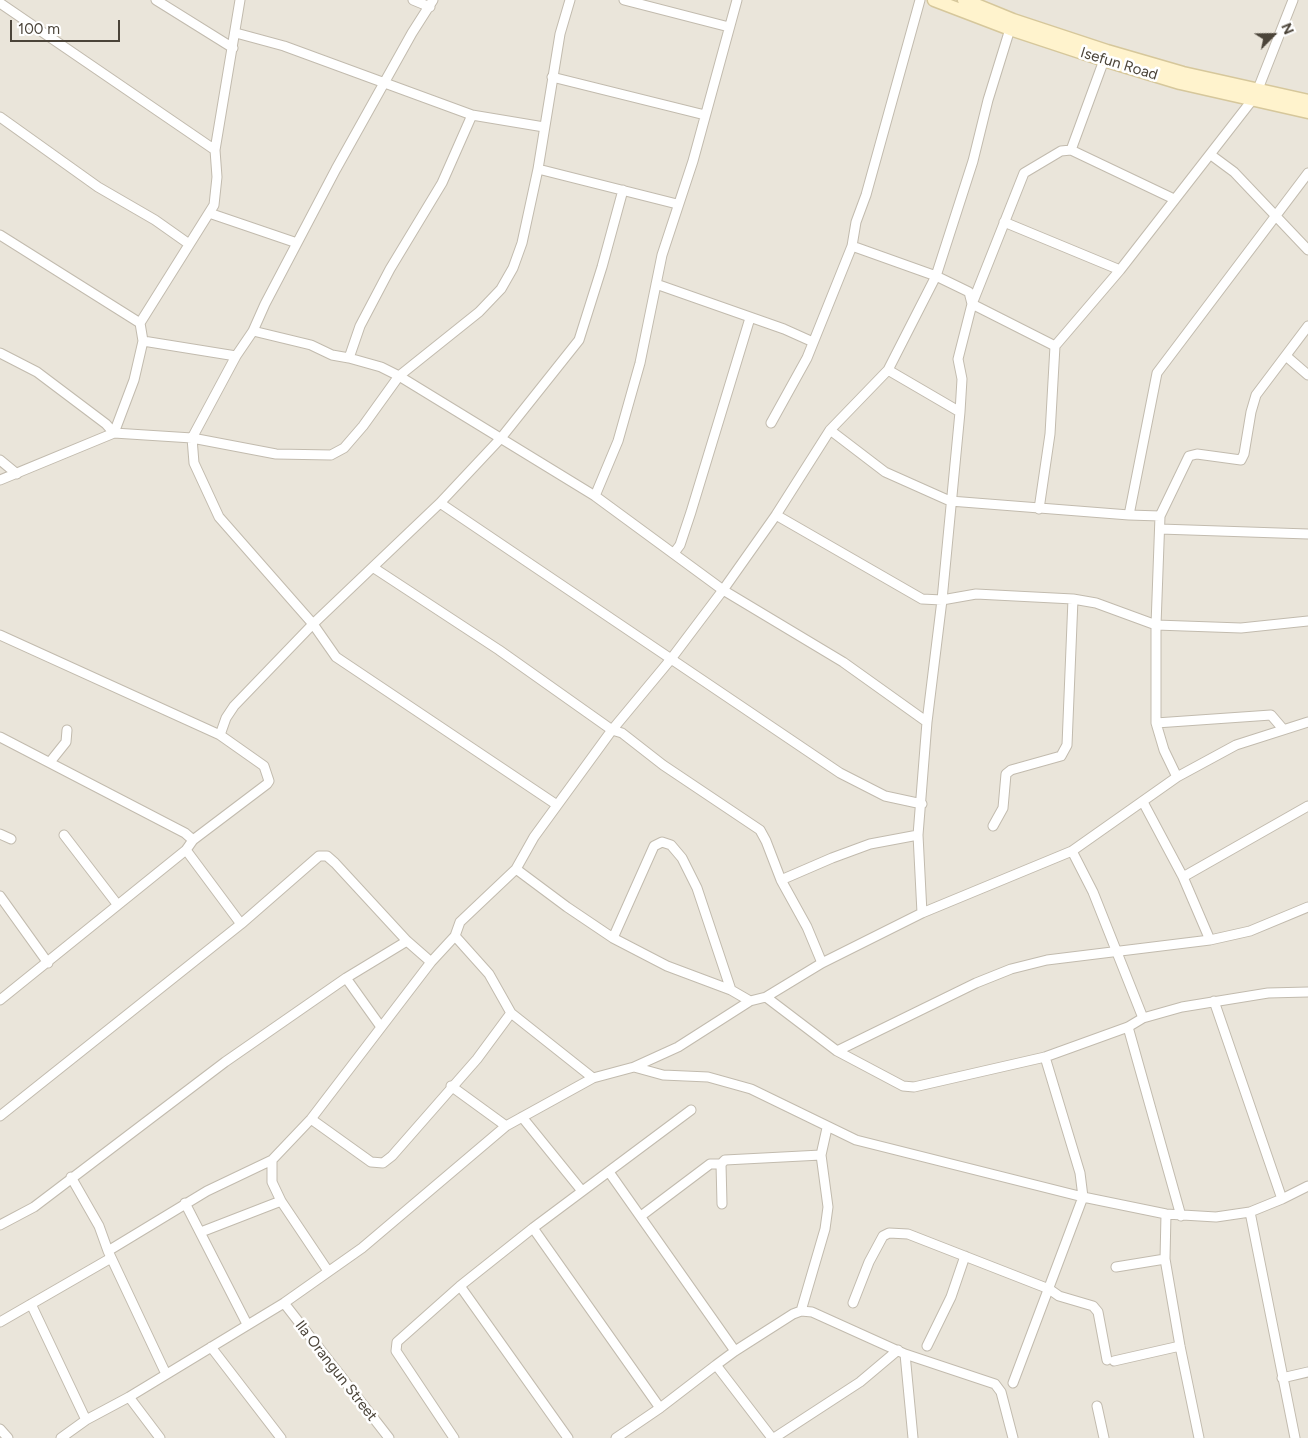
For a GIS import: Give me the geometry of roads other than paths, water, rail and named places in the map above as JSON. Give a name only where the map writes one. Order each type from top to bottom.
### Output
[{"type":"street","points":[[156,0],[233,48]]},
{"type":"street","points":[[114,433],[134,380],[143,340],[140,322],[214,205],[217,177],[215,150],[240,0]]},
{"type":"street","points":[[413,0],[431,3],[384,84],[297,243],[253,331],[236,356],[192,438],[194,463],[219,517],[313,624],[336,657],[557,805]]},
{"type":"street","points":[[0,480],[114,433],[192,438],[276,454],[330,455],[344,448],[363,426],[399,376],[479,312],[501,289],[513,268],[522,243],[538,168],[552,76],[570,0]]},
{"type":"street","points":[[624,0],[729,27]]},
{"type":"street","points":[[595,496],[618,441],[640,363],[656,284],[677,204],[693,160],[720,69],[737,0]]},
{"type":"street","points":[[771,423],[794,383],[813,342],[852,246],[856,222],[869,186],[920,0]]},
{"type":"street","name":"Isefun Road","points":[[934,0],[1010,29],[1180,83],[1308,101]]},
{"type":"street","name":"Isefun Road","points":[[964,0],[979,2],[1013,20],[1106,51],[1255,94],[1308,112]]},
{"type":"street","points":[[1039,509],[1050,434],[1055,346],[1120,270],[1174,199],[1211,155],[1255,94],[1293,0]]},
{"type":"street","points":[[0,3],[215,150]]},
{"type":"street","points":[[0,1322],[109,1254],[185,1203],[272,1160],[311,1119],[432,962],[456,936],[460,922],[516,869],[534,837],[612,730],[671,659],[723,590],[776,515],[830,430],[888,370],[936,276],[973,162],[988,100],[1010,29]]},
{"type":"street","points":[[236,33],[284,46],[472,115],[544,127]]},
{"type":"street","points":[[1071,150],[1104,60]]},
{"type":"street","points":[[552,76],[705,115]]},
{"type":"street","points":[[349,358],[360,326],[394,262],[442,183],[472,115]]},
{"type":"street","points":[[0,117],[98,187],[155,220],[189,244]]},
{"type":"street","points":[[922,913],[918,835],[922,804],[927,722],[942,600],[960,412],[962,379],[958,359],[972,304],[1024,173],[1061,151],[1071,150],[1174,199]]},
{"type":"street","points":[[1211,155],[1234,172],[1308,250]]},
{"type":"street","points":[[538,168],[677,204]]},
{"type":"street","points":[[1129,515],[1157,373],[1308,174]]},
{"type":"street","points":[[220,735],[226,718],[234,706],[313,624],[374,568],[440,503],[501,438],[581,335],[624,190]]},
{"type":"street","points":[[209,213],[297,243]]},
{"type":"street","points":[[1004,222],[1120,270]]},
{"type":"street","points":[[0,235],[140,322]]},
{"type":"street","points":[[852,246],[936,276],[969,292],[972,304],[1055,346]]},
{"type":"street","points":[[656,284],[813,342]]},
{"type":"street","points":[[674,553],[680,544],[691,512],[750,318]]},
{"type":"street","points":[[1177,777],[1164,750],[1156,723],[1156,625],[1160,516],[1189,456],[1197,454],[1238,461],[1243,458],[1256,395],[1308,326]]},
{"type":"street","points":[[253,331],[311,345],[332,355],[381,367],[399,376],[595,496],[723,590],[842,662],[927,722]]},
{"type":"street","points":[[143,340],[236,356]]},
{"type":"street","points":[[0,353],[37,372],[106,424],[114,433]]},
{"type":"street","points":[[1286,356],[1308,375]]},
{"type":"street","points":[[888,370],[960,412]]},
{"type":"street","points":[[830,430],[885,472],[950,501],[1039,509],[1160,516]]},
{"type":"street","points":[[0,460],[17,474]]},
{"type":"street","points":[[440,503],[840,773],[885,796],[922,804]]},
{"type":"street","points":[[776,515],[922,599],[942,600],[976,594],[1073,599],[1096,603],[1156,625],[1241,628],[1308,621]]},
{"type":"street","points":[[1160,529],[1308,534]]},
{"type":"street","points":[[374,568],[529,670],[612,730],[622,733],[663,765],[760,830],[766,840],[781,880],[807,927],[822,963]]},
{"type":"street","points":[[993,826],[1003,808],[1006,774],[1011,770],[1061,756],[1067,745],[1073,599]]},
{"type":"street","points":[[0,635],[220,735],[264,766],[269,781],[215,826],[193,840],[186,850],[0,1000]]},
{"type":"street","points":[[1156,723],[1271,715],[1284,729]]},
{"type":"street","points":[[61,1438],[86,1420],[211,1348],[247,1324],[284,1303],[362,1248],[506,1126],[592,1078],[634,1067],[678,1047],[750,1001],[766,997],[822,963],[922,913],[1072,851],[1177,777],[1236,744],[1308,722]]},
{"type":"street","points":[[50,762],[66,742],[67,730]]},
{"type":"street","points":[[0,737],[185,833],[193,840]]},
{"type":"street","points":[[1142,802],[1183,877],[1210,940]]},
{"type":"street","points":[[1183,877],[1308,806]]},
{"type":"street","points":[[0,834],[11,839]]},
{"type":"street","points":[[64,835],[117,904]]},
{"type":"street","points":[[781,880],[870,844],[918,835]]},
{"type":"street","points":[[613,938],[654,846],[662,842],[671,845],[682,858],[697,888],[731,990]]},
{"type":"street","points":[[186,850],[241,924]]},
{"type":"street","points":[[1072,851],[1093,892],[1143,1018]]},
{"type":"street","points":[[0,1116],[241,924],[319,856],[327,856],[407,940],[432,962]]},
{"type":"street","points":[[516,869],[567,908],[613,938],[667,966],[731,990],[750,1001]]},
{"type":"street","points":[[0,896],[48,963]]},
{"type":"street","points":[[836,1051],[976,983],[1011,969],[1047,960],[1210,940],[1250,931],[1308,907]]},
{"type":"street","points":[[456,936],[489,974],[510,1013],[592,1078]]},
{"type":"street","points":[[0,1225],[34,1207],[71,1177],[225,1062],[346,978],[407,940]]},
{"type":"street","points":[[346,978],[381,1027]]},
{"type":"street","points":[[766,997],[836,1051],[903,1086],[914,1087],[1045,1057],[1128,1027],[1143,1018],[1182,1007],[1268,993],[1308,992]]},
{"type":"street","points":[[1214,1001],[1282,1199]]},
{"type":"street","points":[[311,1119],[372,1162],[382,1163],[392,1156],[451,1086],[477,1059],[510,1013]]},
{"type":"street","points":[[1128,1027],[1181,1216]]},
{"type":"street","points":[[1013,1383],[1083,1197],[1080,1173],[1045,1057]]},
{"type":"street","points":[[634,1067],[663,1076],[708,1077],[751,1089],[801,1112],[827,1128],[856,1140],[1083,1197],[1166,1214],[1216,1217],[1250,1212],[1308,1186]]},
{"type":"street","points":[[451,1086],[506,1126]]},
{"type":"street","points":[[454,1438],[396,1351],[397,1342],[460,1286],[533,1228],[691,1110]]},
{"type":"street","points":[[522,1117],[582,1191]]},
{"type":"street","points":[[801,1311],[825,1229],[828,1207],[821,1155],[827,1128]]},
{"type":"street","points":[[641,1216],[710,1164],[721,1164],[728,1159],[821,1155]]},
{"type":"street","points":[[272,1160],[272,1182],[281,1201],[328,1271]]},
{"type":"street","points":[[721,1164],[722,1204]]},
{"type":"street","points":[[609,1172],[734,1351]]},
{"type":"street","points":[[71,1177],[99,1226],[109,1254],[166,1374]]},
{"type":"street","points":[[201,1232],[281,1201]]},
{"type":"street","points":[[185,1203],[247,1324]]},
{"type":"street","points":[[1250,1212],[1295,1438]]},
{"type":"street","points":[[1166,1214],[1165,1258],[1180,1346],[1199,1438]]},
{"type":"street","points":[[533,1228],[660,1408]]},
{"type":"street","points":[[853,1303],[878,1243],[883,1236],[889,1233],[908,1234],[1048,1289],[1059,1296],[1096,1308],[1111,1360],[1180,1346]]},
{"type":"street","points":[[927,1346],[951,1296],[965,1256]]},
{"type":"street","points":[[1116,1267],[1165,1258]]},
{"type":"street","points":[[460,1286],[568,1438]]},
{"type":"street","name":"Ila Orangun Street","points":[[284,1303],[389,1438]]},
{"type":"street","points":[[31,1304],[86,1420]]},
{"type":"street","points":[[616,1438],[660,1408],[734,1351],[769,1331],[793,1314],[801,1311],[812,1312],[901,1352],[999,1387],[1013,1438]]},
{"type":"street","points":[[211,1348],[281,1438]]},
{"type":"street","points":[[716,1366],[773,1438],[845,1392],[901,1352]]},
{"type":"street","points":[[901,1352],[913,1438]]},
{"type":"street","points":[[1282,1378],[1308,1372]]},
{"type":"street","points":[[128,1397],[160,1438]]},
{"type":"street","points":[[1097,1406],[1104,1438]]},
{"type":"street","points":[[0,1429],[8,1438]]}]
